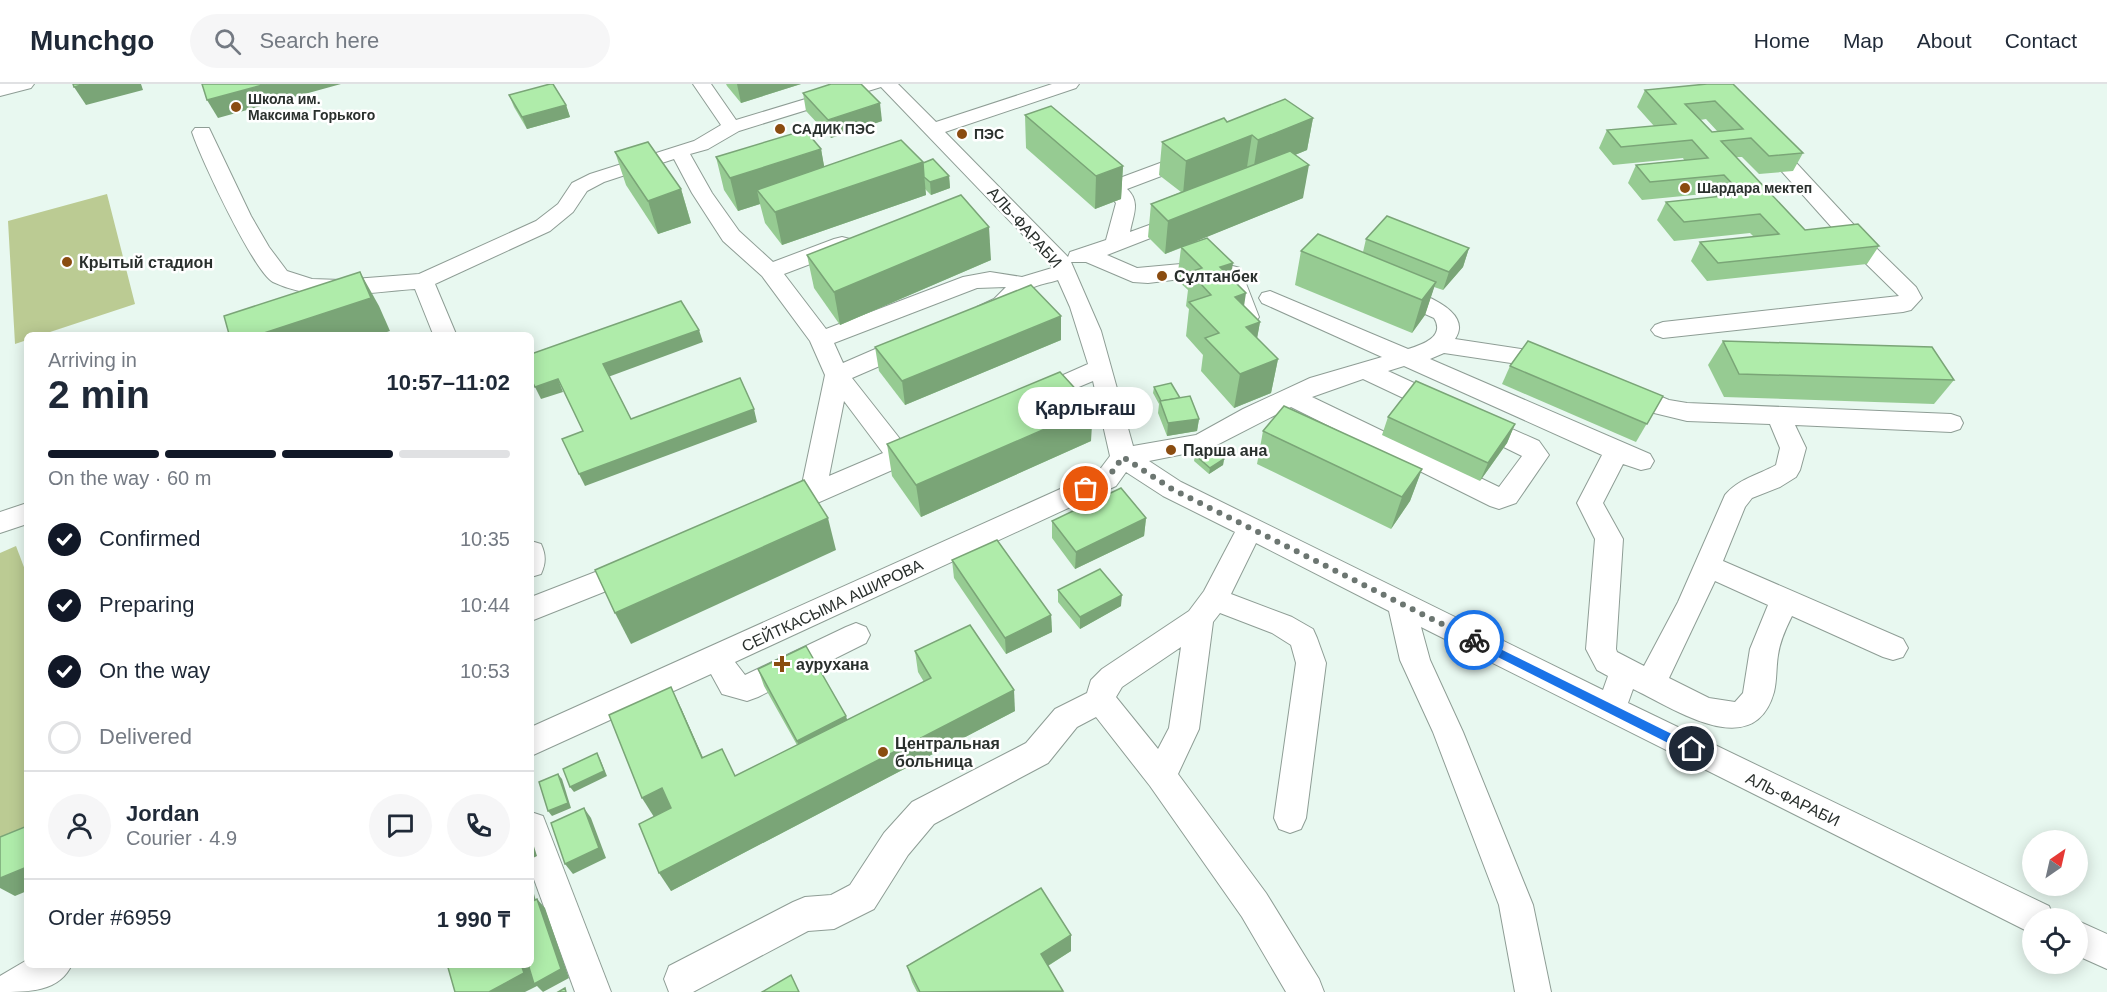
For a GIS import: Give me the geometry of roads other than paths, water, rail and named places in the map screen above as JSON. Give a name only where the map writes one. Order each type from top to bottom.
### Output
[{"type":"street","points":[[0,90],[25,84]]},
{"type":"street","points":[[704,84],[732,127]]},
{"type":"street","points":[[202,132],[207,148],[241,216],[259,249],[279,276],[311,286],[341,287],[423,281],[543,226],[566,208],[579,187],[597,178],[707,142],[732,127],[874,84]]},
{"type":"street","name":"АЛЬ-ФАРАБИ","points":[[888,84],[1062,265],[1073,285],[1101,368],[1123,457],[1172,489],[1611,709],[2022,911]]},
{"type":"street","points":[[932,130],[1070,84]]},
{"type":"street","points":[[1663,330],[1903,305],[1911,298],[1908,292],[1860,245],[1756,132]]},
{"type":"street","points":[[679,150],[702,193],[731,236],[770,271],[821,339],[837,375],[900,457]]},
{"type":"street","points":[[1114,187],[1212,150]]},
{"type":"street","points":[[1088,163],[1125,198],[1126,203],[1116,245]]},
{"type":"street","points":[[970,198],[992,190]]},
{"type":"street","points":[[969,318],[1002,304],[1022,284],[1062,265],[1204,211]]},
{"type":"street","points":[[770,271],[859,238]]},
{"type":"street","points":[[1088,255],[1133,275],[1148,276],[1214,268],[1224,269],[1232,273],[1256,338]]},
{"type":"street","points":[[821,339],[971,282],[984,279],[1014,280],[1022,284]]},
{"type":"street","points":[[423,281],[443,332]]},
{"type":"street","points":[[1123,457],[1200,443],[1221,434],[1252,415],[1281,393],[1406,358],[1435,349],[1440,345],[1448,333],[1449,324],[1442,313],[1380,285]]},
{"type":"street","points":[[1270,298],[1629,456],[1590,503],[1609,539],[1601,649],[1607,661],[1709,712],[1732,717],[1748,711],[1755,703],[1762,681],[1763,655],[1784,600]]},
{"type":"street","points":[[837,375],[936,332]]},
{"type":"street","points":[[1440,345],[1536,358],[1574,368]]},
{"type":"street","points":[[1016,405],[1101,368]]},
{"type":"street","points":[[1281,393],[1499,499],[1507,496],[1536,455],[1530,448],[1364,370]]},
{"type":"street","points":[[812,496],[837,375]]},
{"type":"street","points":[[1599,379],[1663,407],[1687,412],[1951,423]]},
{"type":"street","points":[[1252,415],[1284,431]]},
{"type":"street","points":[[1652,684],[1691,604],[1734,502],[1743,491],[1771,480],[1787,470],[1793,448],[1779,417]]},
{"type":"street","points":[[758,518],[942,438]]},
{"type":"street","name":"СЕЙТКАСЫМА АШИРОВА","points":[[534,741],[1107,479],[1123,457]]},
{"type":"street","points":[[0,523],[24,514]]},
{"type":"street","points":[[1161,776],[1184,729],[1206,609],[1251,527]]},
{"type":"street","points":[[534,608],[661,557]]},
{"type":"street","points":[[1706,565],[1893,648]]},
{"type":"street","points":[[1401,603],[1415,660],[1448,732],[1516,905],[1533,992]]},
{"type":"street","points":[[1290,818],[1311,663],[1303,638],[1282,625],[1206,609],[1112,678],[1102,689],[1101,700],[1161,776],[1254,905],[1306,992]]},
{"type":"street","points":[[717,658],[733,686],[747,688],[856,635]]},
{"type":"street","points":[[1611,709],[1625,671]]},
{"type":"street","points":[[681,979],[805,914],[834,912],[862,897],[896,844],[923,813],[1037,753],[1066,718],[1101,700]]},
{"type":"street","points":[[534,835],[593,992]]},
{"type":"street","points":[[2088,943],[2107,952]]},
{"type":"street","points":[[6,992],[48,968]]},
{"type":"place","name":"Школа им. Максима Горького","points":[[236,107]]},
{"type":"place","name":"САДИК ПЭС","points":[[780,129]]},
{"type":"place","name":"ПЭС","points":[[962,134]]},
{"type":"place","name":"Шардара мектеп","points":[[1685,188]]},
{"type":"place","name":"Крытый стадион","points":[[67,262]]},
{"type":"place","name":"Сұлтанбек","points":[[1162,276]]},
{"type":"place","name":"Парша ана","points":[[1171,450]]},
{"type":"place","name":"Қарлығаш","points":[[1086,489]]},
{"type":"place","name":"аурухана","points":[[782,664]]},
{"type":"place","name":"Центральная больница","points":[[883,752]]}]
